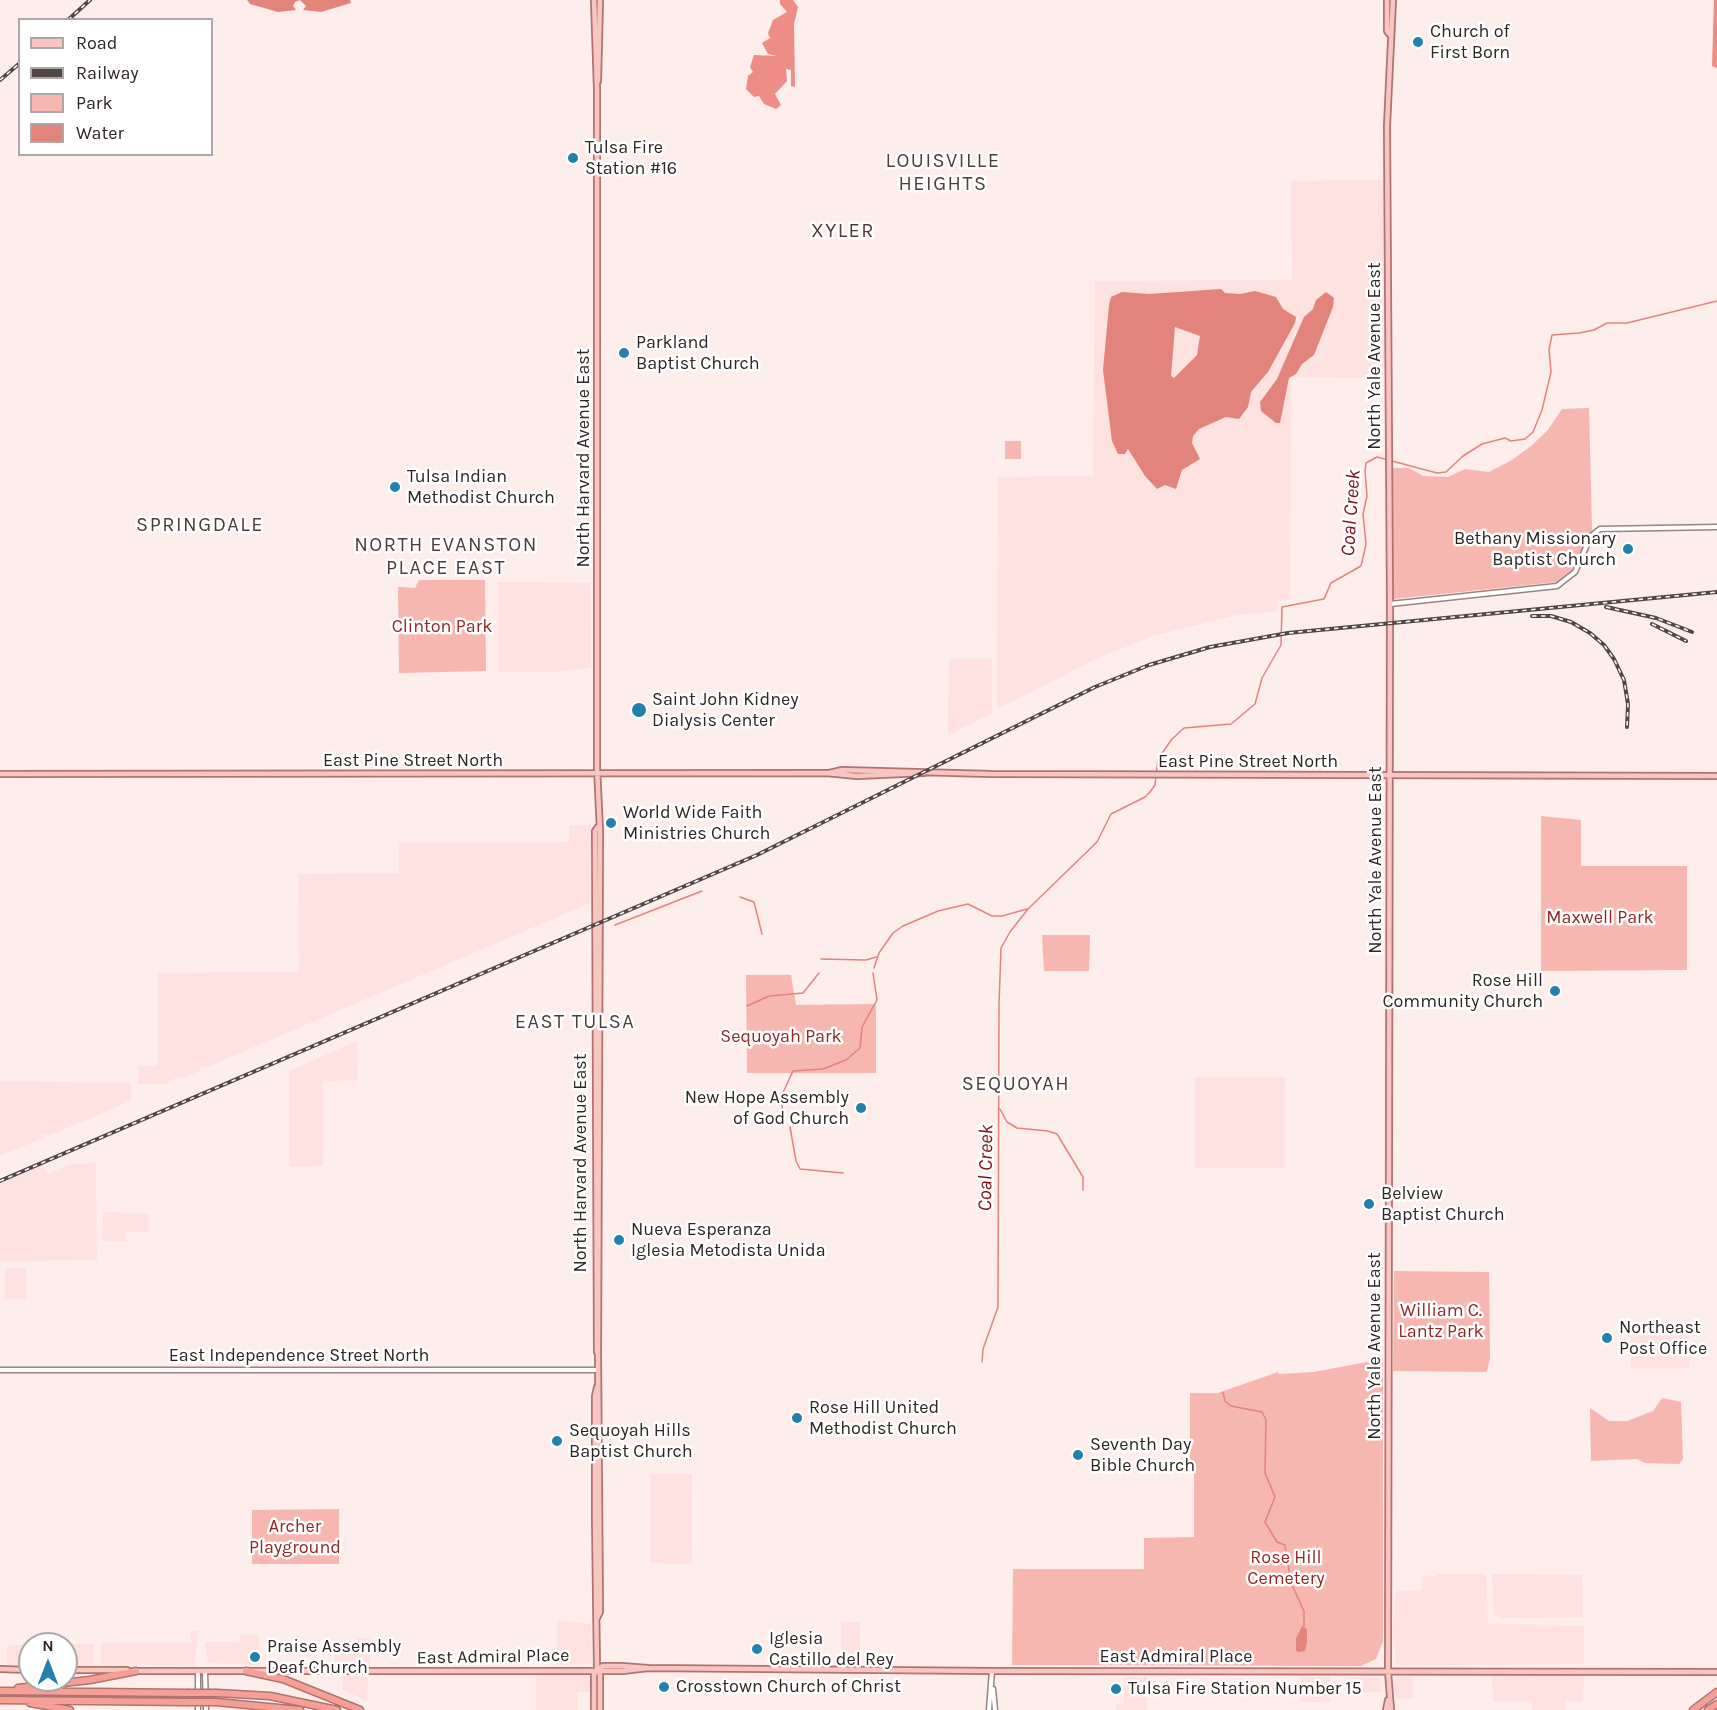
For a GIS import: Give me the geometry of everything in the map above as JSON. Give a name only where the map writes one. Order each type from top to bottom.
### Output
[{"type":"highway","points":[[0,1691],[90,1680],[136,1671]]},
{"type":"highway","points":[[246,1671],[283,1679],[360,1710]]},
{"type":"highway","points":[[0,1691],[217,1693],[270,1696],[337,1710]]},
{"type":"highway","points":[[1694,1710],[1717,1692]]},
{"type":"highway","points":[[0,1700],[216,1702],[300,1710]]},
{"type":"highway","points":[[12,1700],[70,1710]]},
{"type":"highway","points":[[1708,1710],[1717,1704]]},
{"type":"main road","name":"North Harvard Avenue East","points":[[594,0],[597,89]]},
{"type":"main road","name":"North Harvard Avenue East","points":[[597,1669],[595,1396],[598,1386],[597,89],[600,0]]},
{"type":"main road","name":"North Yale Avenue East","points":[[1387,0],[1387,31],[1390,35]]},
{"type":"main road","name":"North Yale Avenue East","points":[[1389,1697],[1390,603],[1387,126],[1393,0]]},
{"type":"main road","name":"East Pine Street North","points":[[0,774],[826,773],[842,776],[924,773],[1717,776]]},
{"type":"main road","name":"East Admiral Place","points":[[78,1670],[373,1671],[597,1669],[603,1666],[992,1671],[1717,1670]]},
{"type":"main road","points":[[0,1669],[18,1670]]},
{"type":"main road","points":[[594,1710],[594,1674],[597,1669]]},
{"type":"main road","points":[[597,1669],[600,1675],[600,1710]]},
{"type":"main road","points":[[1386,1710],[1389,1697]]},
{"type":"main road","points":[[1389,1697],[1391,1710]]},
{"type":"street","points":[[1390,603],[1557,586],[1567,580],[1578,568],[1592,534],[1600,529],[1717,528]]},
{"type":"street","name":"East Independence Street North","points":[[0,1370],[598,1370]]},
{"type":"street","points":[[198,1671],[198,1710]]},
{"type":"street","points":[[206,1671],[206,1710]]},
{"type":"street","points":[[989,1710],[992,1671]]},
{"type":"street","points":[[992,1688],[995,1710]]},
{"type":"shaded area","points":[[780,0],[793,0],[798,7],[794,24],[795,87],[791,86],[791,70],[786,69],[787,81],[775,94],[781,105],[776,109],[764,104],[759,96],[754,97],[746,89],[748,76],[753,72],[750,67],[754,55],[777,56],[768,54],[762,43],[770,38],[768,33],[773,20],[787,12],[780,4]]},
{"type":"shaded area","points":[[1714,0],[1717,0],[1717,68],[1712,66]]},
{"type":"shaded area","points":[[1385,180],[1384,378],[1291,377],[1290,599],[1277,601],[1277,611],[1237,615],[1153,636],[1098,658],[997,709],[998,477],[1093,476],[1095,281],[1292,280],[1291,181]]},
{"type":"shaded area","points":[[498,582],[590,583],[591,667],[557,672],[498,672]]},
{"type":"shaded area","points":[[949,659],[992,659],[992,713],[948,735]]},
{"type":"shaded area","points":[[569,825],[591,825],[590,903],[207,1067],[206,1065],[185,1077],[180,1076],[164,1084],[138,1084],[138,1066],[158,1066],[158,973],[299,972],[298,874],[399,873],[399,843],[569,842]]},
{"type":"shaded area","points":[[357,1041],[358,1080],[323,1081],[323,1166],[292,1167],[289,1165],[289,1071]]},
{"type":"shaded area","points":[[1195,1077],[1285,1077],[1285,1168],[1195,1168]]},
{"type":"shaded area","points":[[0,1081],[131,1083],[131,1095],[130,1101],[51,1135],[43,1135],[43,1138],[0,1156]]},
{"type":"shaded area","points":[[96,1163],[97,1260],[0,1261],[0,1182],[42,1164],[48,1174],[70,1164]]},
{"type":"shaded area","points":[[107,1212],[149,1214],[149,1232],[126,1232],[126,1241],[102,1241],[103,1215]]},
{"type":"shaded area","points":[[5,1268],[26,1268],[26,1299],[5,1299]]},
{"type":"shaded area","points":[[1689,1323],[1689,1368],[1631,1368],[1631,1324]]},
{"type":"shaded area","points":[[650,1474],[692,1474],[692,1564],[650,1563]]},
{"type":"shaded area","points":[[1437,1574],[1486,1574],[1488,1624],[1584,1625],[1584,1664],[1396,1665],[1393,1632],[1396,1591],[1421,1591],[1422,1576],[1437,1576]]},
{"type":"shaded area","points":[[1492,1574],[1582,1575],[1583,1617],[1503,1618],[1494,1615]]},
{"type":"shaded area","points":[[557,1620],[591,1624],[592,1664],[557,1665]]},
{"type":"shaded area","points":[[841,1622],[860,1622],[860,1660],[841,1661]]},
{"type":"shaded area","points":[[190,1631],[198,1631],[194,1666],[101,1664],[101,1643],[191,1643]]},
{"type":"shaded area","points":[[240,1635],[259,1635],[259,1665],[208,1663],[205,1642],[239,1642]]},
{"type":"shaded area","points":[[357,1638],[370,1638],[370,1667],[335,1667],[334,1641],[357,1641]]},
{"type":"shaded area","points":[[78,1644],[94,1644],[94,1665],[78,1665]]},
{"type":"shaded area","points":[[7,1645],[18,1645],[18,1665],[7,1665]]},
{"type":"shaded area","points":[[536,1674],[590,1674],[592,1692],[577,1692],[577,1710],[536,1710]]},
{"type":"shaded area","points":[[1492,1675],[1584,1676],[1583,1701],[1566,1701],[1566,1710],[1532,1710],[1532,1701],[1493,1702]]},
{"type":"shaded area","points":[[343,1676],[368,1677],[367,1701],[343,1690]]},
{"type":"shaded area","points":[[1124,1677],[1147,1677],[1147,1710],[1116,1710],[1116,1704],[1124,1704]]},
{"type":"shaded area","points":[[1300,1677],[1330,1677],[1330,1702],[1300,1702]]},
{"type":"shaded area","points":[[1345,1677],[1381,1678],[1382,1692],[1345,1693]]},
{"type":"shaded area","points":[[1397,1677],[1413,1677],[1413,1699],[1395,1699],[1394,1681]]},
{"type":"green space","points":[[1589,408],[1592,530],[1569,575],[1557,582],[1393,599],[1392,468],[1409,468],[1423,476],[1448,477],[1465,469],[1489,472],[1512,460],[1531,446],[1547,431],[1562,409]]},
{"type":"green space","points":[[1005,441],[1021,441],[1021,459],[1005,459]]},
{"type":"green space","name":"Clinton Park","points":[[419,580],[485,580],[486,671],[399,673],[398,587],[415,588]]},
{"type":"green space","name":"Maxwell Park","points":[[1541,816],[1581,820],[1581,866],[1687,866],[1687,970],[1541,971]]},
{"type":"green space","points":[[1042,935],[1090,935],[1089,971],[1044,971]]},
{"type":"green space","name":"Sequoyah Park","points":[[746,975],[791,975],[796,1005],[876,1004],[876,1073],[747,1073]]},
{"type":"green space","name":"William C. Lantz Park","points":[[1394,1271],[1489,1272],[1490,1358],[1487,1372],[1393,1371]]},
{"type":"green space","name":"Rose Hill Cemetery","points":[[1383,1359],[1383,1641],[1376,1659],[1361,1666],[1012,1665],[1013,1569],[1144,1569],[1144,1538],[1194,1537],[1194,1471],[1190,1470],[1190,1393],[1218,1393],[1278,1372],[1279,1374],[1314,1372]]},
{"type":"green space","points":[[1662,1398],[1681,1402],[1683,1459],[1679,1464],[1645,1463],[1637,1459],[1591,1461],[1590,1408],[1609,1421],[1627,1421],[1653,1411]]},
{"type":"green space","name":"Archer Playground","points":[[339,1509],[339,1564],[252,1564],[252,1510]]},
{"type":"water","points":[[247,0],[300,0],[293,6],[296,10],[278,12],[250,4]]},
{"type":"water","points":[[300,0],[350,0],[351,3],[321,12],[303,10],[306,6]]},
{"type":"water","points":[[1221,289],[1225,293],[1240,294],[1255,291],[1276,297],[1283,309],[1296,317],[1295,323],[1268,372],[1251,392],[1248,407],[1239,419],[1226,417],[1199,429],[1193,436],[1192,443],[1200,459],[1182,470],[1176,489],[1165,485],[1157,489],[1145,476],[1128,449],[1125,454],[1118,454],[1112,441],[1103,370],[1111,297],[1122,292],[1149,294]],"holes":[[[1175,327],[1200,336],[1197,355],[1174,378],[1171,376]]]},
{"type":"water","points":[[1326,292],[1334,298],[1333,307],[1314,355],[1289,378],[1280,423],[1276,423],[1261,411],[1260,402],[1277,379],[1304,317],[1313,309],[1316,300]]},
{"type":"water","points":[[1302,1626],[1307,1629],[1307,1642],[1305,1651],[1298,1652],[1296,1638]]},
{"type":"waterway","name":"Coal Creek","points":[[982,1362],[983,1349],[998,1307],[999,1005],[1001,948],[1010,932],[1028,909],[1097,842],[1111,814],[1145,797],[1150,792],[1155,785],[1158,759],[1172,739],[1184,728],[1231,724],[1255,704],[1262,678],[1281,645],[1282,607],[1324,599],[1331,583],[1361,566],[1366,544],[1363,514],[1367,496],[1366,463],[1377,457],[1437,473],[1446,472],[1463,456],[1482,444],[1505,438],[1511,441],[1525,439],[1533,432],[1542,410],[1551,372],[1549,350],[1552,335],[1594,330],[1607,323],[1627,323],[1717,301]]},
{"type":"waterway","points":[[615,925],[702,891]]},
{"type":"waterway","points":[[740,897],[754,902],[762,934]]},
{"type":"waterway","name":"Coal Creek","points":[[874,968],[879,953],[893,933],[903,926],[938,911],[968,904],[992,916],[1002,916],[1027,909]]},
{"type":"waterway","points":[[821,959],[866,960],[876,957]]},
{"type":"waterway","points":[[747,1006],[769,996],[803,993],[819,973]]},
{"type":"waterway","name":"Coal Creek","points":[[783,1114],[781,1097],[793,1071],[823,1069],[846,1060],[860,1048],[862,1027],[877,1000],[873,973]]},
{"type":"waterway","points":[[1000,1109],[1007,1122],[1017,1128],[1057,1134],[1083,1177],[1083,1190]]},
{"type":"waterway","name":"Coal Creek","points":[[790,1127],[796,1161],[800,1169],[843,1173]]},
{"type":"waterway","points":[[1223,1392],[1225,1401],[1231,1406],[1262,1412],[1266,1420],[1265,1473],[1275,1497],[1265,1522],[1277,1542],[1285,1545],[1291,1583],[1304,1611],[1304,1626]]},
{"type":"railway","points":[[70,18],[90,0]]},
{"type":"railway","points":[[0,80],[18,65]]},
{"type":"railway","points":[[0,1181],[757,855],[1095,687],[1149,665],[1210,647],[1288,633],[1717,592]]},
{"type":"railway","points":[[1606,607],[1656,618],[1692,632]]},
{"type":"railway","points":[[1532,616],[1551,616],[1571,622],[1590,633],[1604,645],[1624,680],[1628,704],[1627,727]]},
{"type":"railway","points":[[1652,624],[1686,641]]},
{"type":"place","name":"Church of First Born","points":[[1418,42]]},
{"type":"place","name":"Tulsa Fire Station #16","points":[[573,158]]},
{"type":"place","name":"Parkland Baptist Church","points":[[624,353]]},
{"type":"place","name":"Tulsa Indian Methodist Church","points":[[395,487]]},
{"type":"place","name":"Bethany Missionary Baptist Church","points":[[1628,549]]},
{"type":"place","name":"Saint John Kidney Dialysis Center","points":[[639,710]]},
{"type":"place","name":"World Wide Faith Ministries Church","points":[[611,823]]},
{"type":"place","name":"Rose Hill Community Church","points":[[1555,991]]},
{"type":"place","name":"New Hope Assembly of God Church","points":[[861,1108]]},
{"type":"place","name":"Belview Baptist Church","points":[[1369,1204]]},
{"type":"place","name":"Nueva Esperanza Iglesia Metodista Unida","points":[[619,1240]]},
{"type":"place","name":"Northeast Post Office","points":[[1607,1338]]},
{"type":"place","name":"Rose Hill United Methodist Church","points":[[797,1418]]},
{"type":"place","name":"Sequoyah Hills Baptist Church","points":[[557,1441]]},
{"type":"place","name":"Seventh Day Bible Church","points":[[1078,1455]]},
{"type":"place","name":"Iglesia Castillo del Rey","points":[[757,1649]]},
{"type":"place","name":"Praise Assembly Deaf Church","points":[[255,1657]]},
{"type":"place","name":"Crosstown Church of Christ","points":[[664,1687]]},
{"type":"place","name":"Tulsa Fire Station Number 15","points":[[1116,1689]]},
{"type":"district","name":"LOUISVILLE HEIGHTS","points":[[943,172]]},
{"type":"district","name":"XYLER","points":[[843,231]]},
{"type":"district","name":"SPRINGDALE","points":[[200,525]]},
{"type":"district","name":"NORTH EVANSTON PLACE EAST","points":[[446,556]]},
{"type":"district","name":"EAST TULSA","points":[[575,1022]]},
{"type":"district","name":"SEQUOYAH","points":[[1016,1084]]}]
